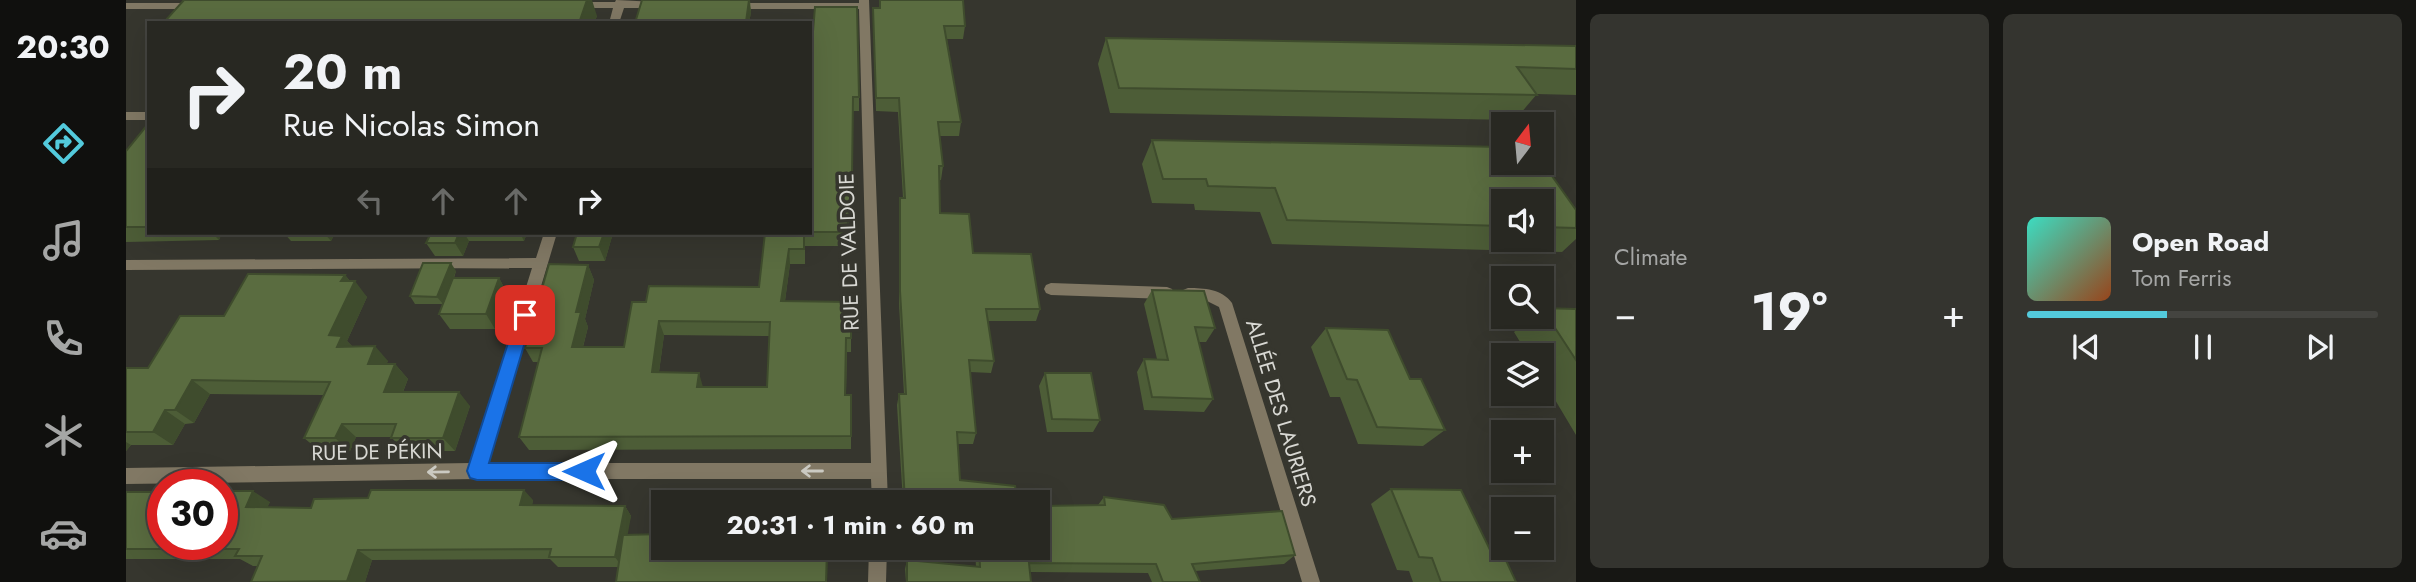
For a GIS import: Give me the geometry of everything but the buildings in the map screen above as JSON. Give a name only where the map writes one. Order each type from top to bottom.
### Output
[{"type":"street","points":[[615,21],[620,2]]},
{"type":"street","points":[[564,5],[620,2],[663,5]]},
{"type":"street","points":[[716,5],[864,3]]},
{"type":"street","name":"RUE DE VALDOIE","points":[[864,3],[880,490]]},
{"type":"street","points":[[126,6],[211,6]]},
{"type":"street","points":[[126,116],[147,116]]},
{"type":"street","points":[[477,471],[549,235]]},
{"type":"street","points":[[126,265],[541,263]]},
{"type":"street","name":"ALLÉE DES LAURIERS","points":[[1051,289],[1206,294],[1225,303],[1311,582]]},
{"type":"street","name":"RUE DE PÉKIN","points":[[126,476],[477,471],[880,471]]},
{"type":"street","points":[[877,582],[878,560]]},
{"type":"route","points":[[525,315],[477,471],[584,471]]}]
